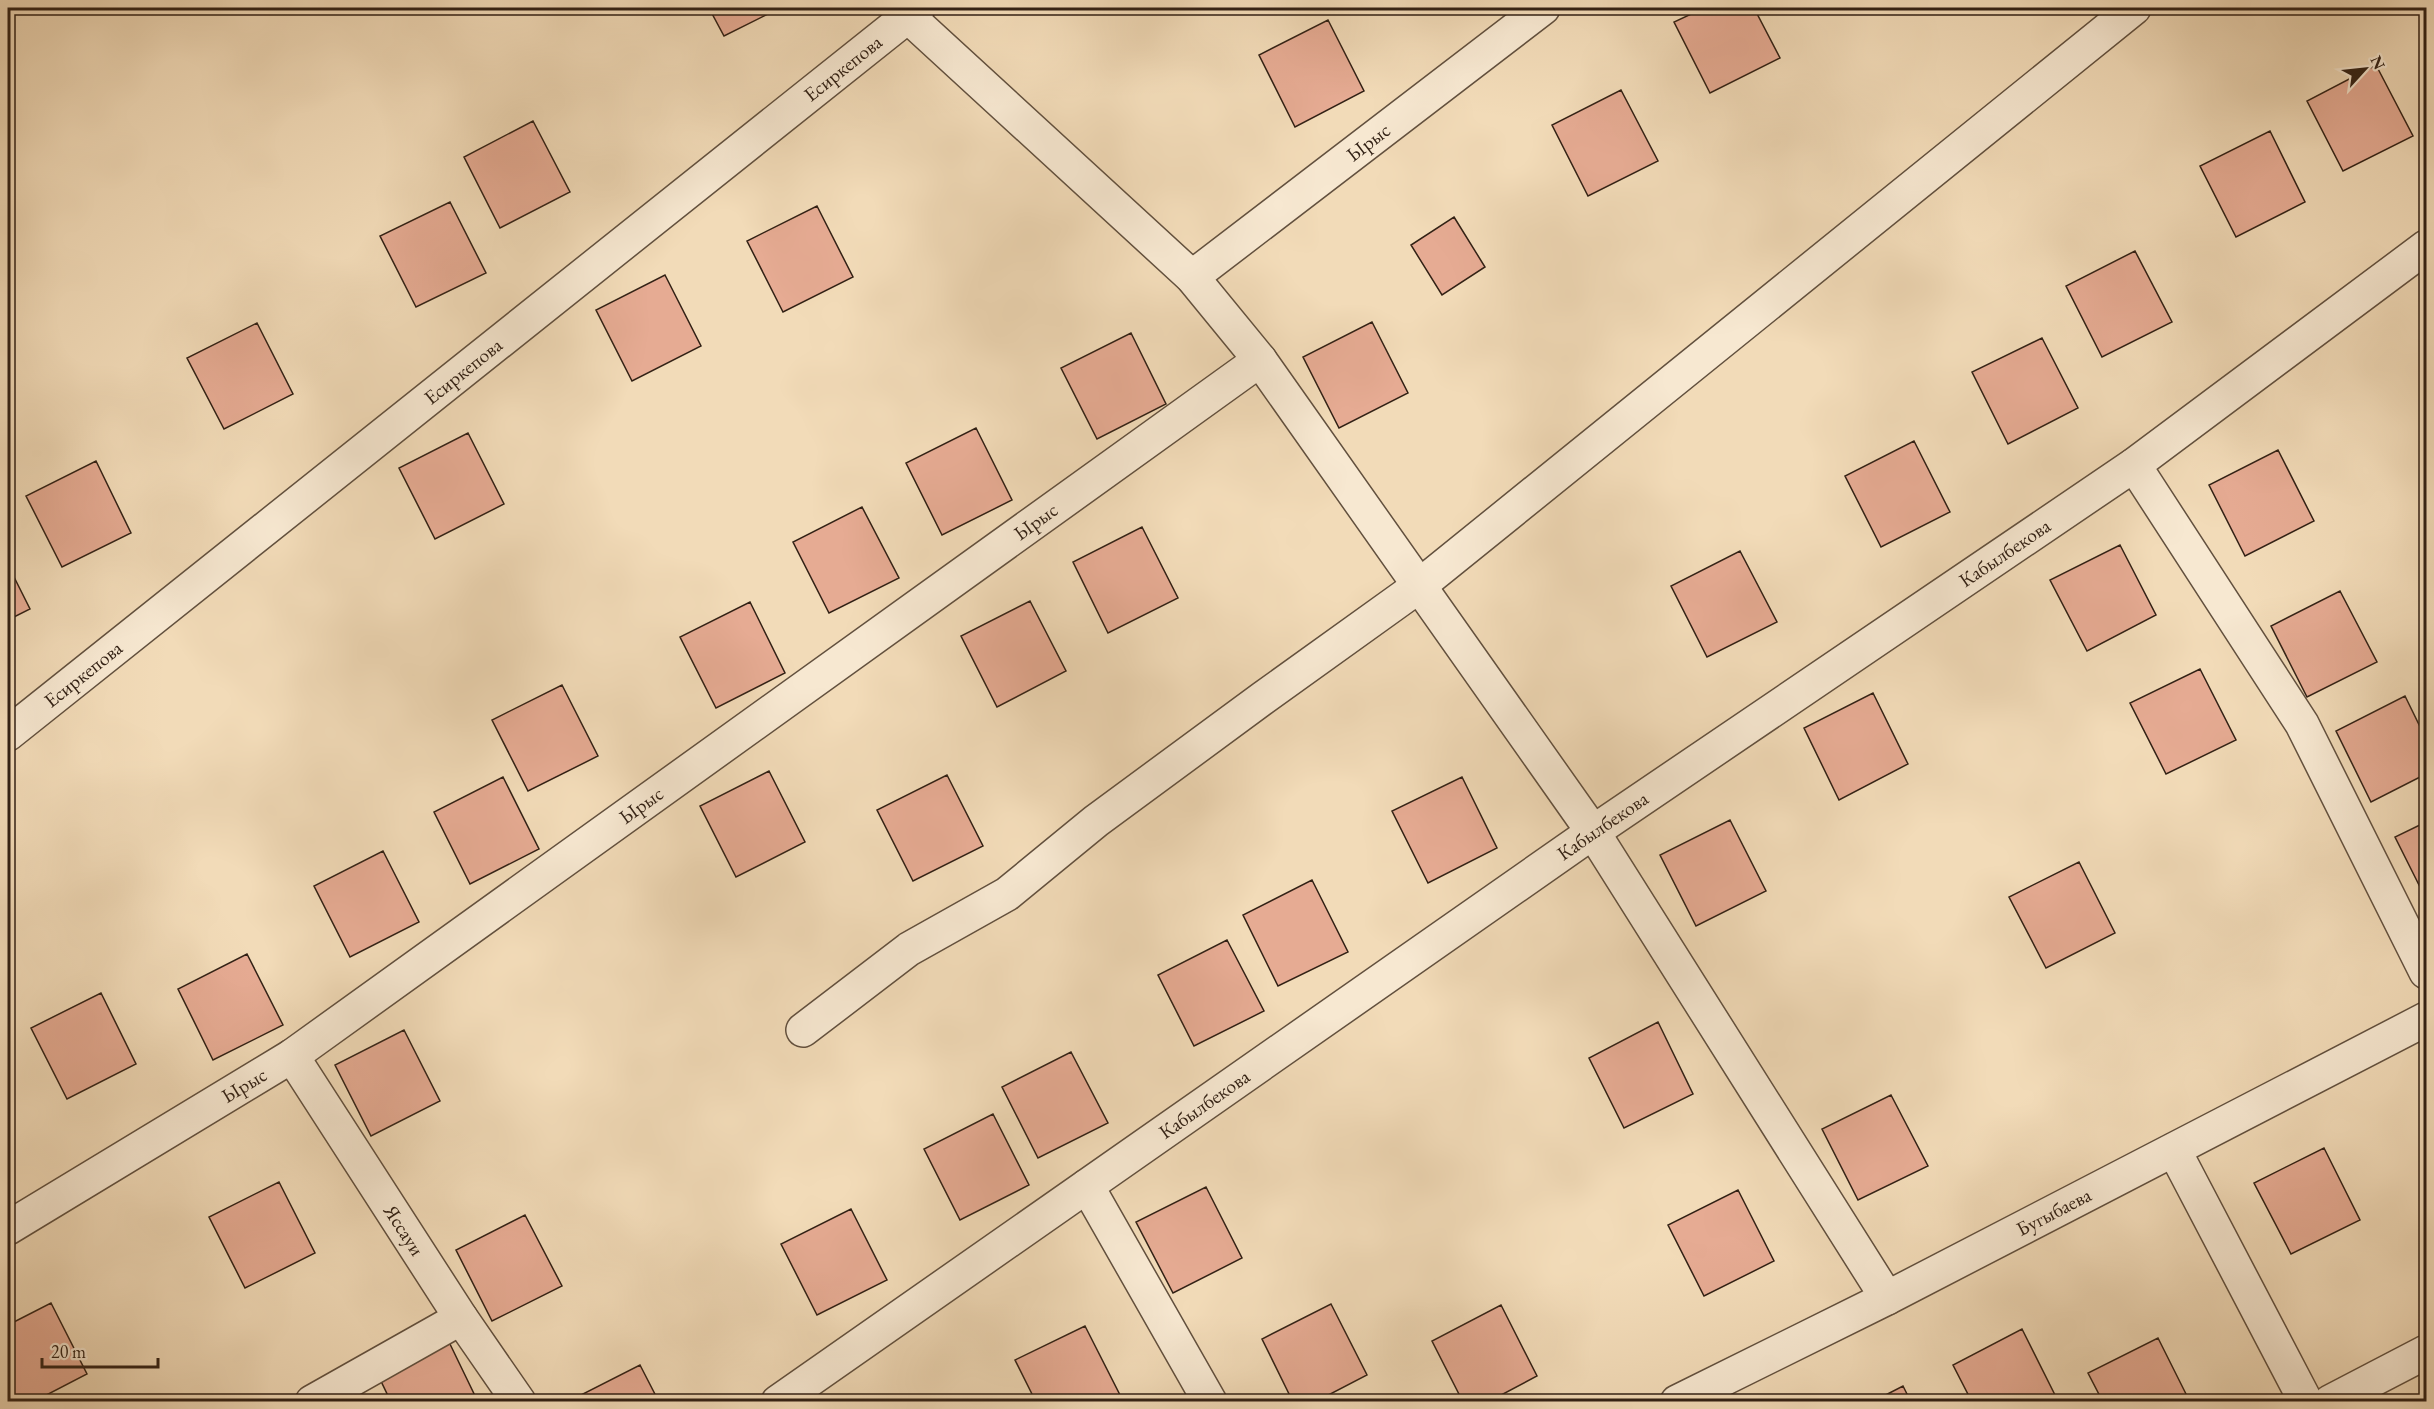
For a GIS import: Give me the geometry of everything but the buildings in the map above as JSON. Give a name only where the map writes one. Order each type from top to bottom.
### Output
[{"type":"street","name":"Ырыс","points":[[1192,277],[1543,8]]},
{"type":"street","points":[[803,1030],[909,949],[1007,894],[1096,821],[1419,586],[2134,8]]},
{"type":"street","points":[[908,10],[1192,277],[1260,360],[1593,832],[1887,1298]]},
{"type":"street","name":"Есиркепова","points":[[8,734],[908,10]]},
{"type":"street","name":"Кабылбекова","points":[[778,1401],[1593,832],[2134,465],[2427,248]]},
{"type":"street","name":"Ырыс","points":[[8,1228],[292,1056],[1260,360]]},
{"type":"street","points":[[2134,465],[2302,724],[2427,972]]},
{"type":"street","name":"Бугыбаева","points":[[1677,1401],[1887,1298],[2427,1019]]},
{"type":"street","name":"Яссауи","points":[[292,1056],[461,1318],[519,1401]]},
{"type":"street","points":[[2174,1150],[2306,1401]]},
{"type":"street","points":[[1087,1186],[1210,1401]]},
{"type":"street","points":[[312,1401],[461,1318]]},
{"type":"street","points":[[2330,1401],[2427,1352]]}]
